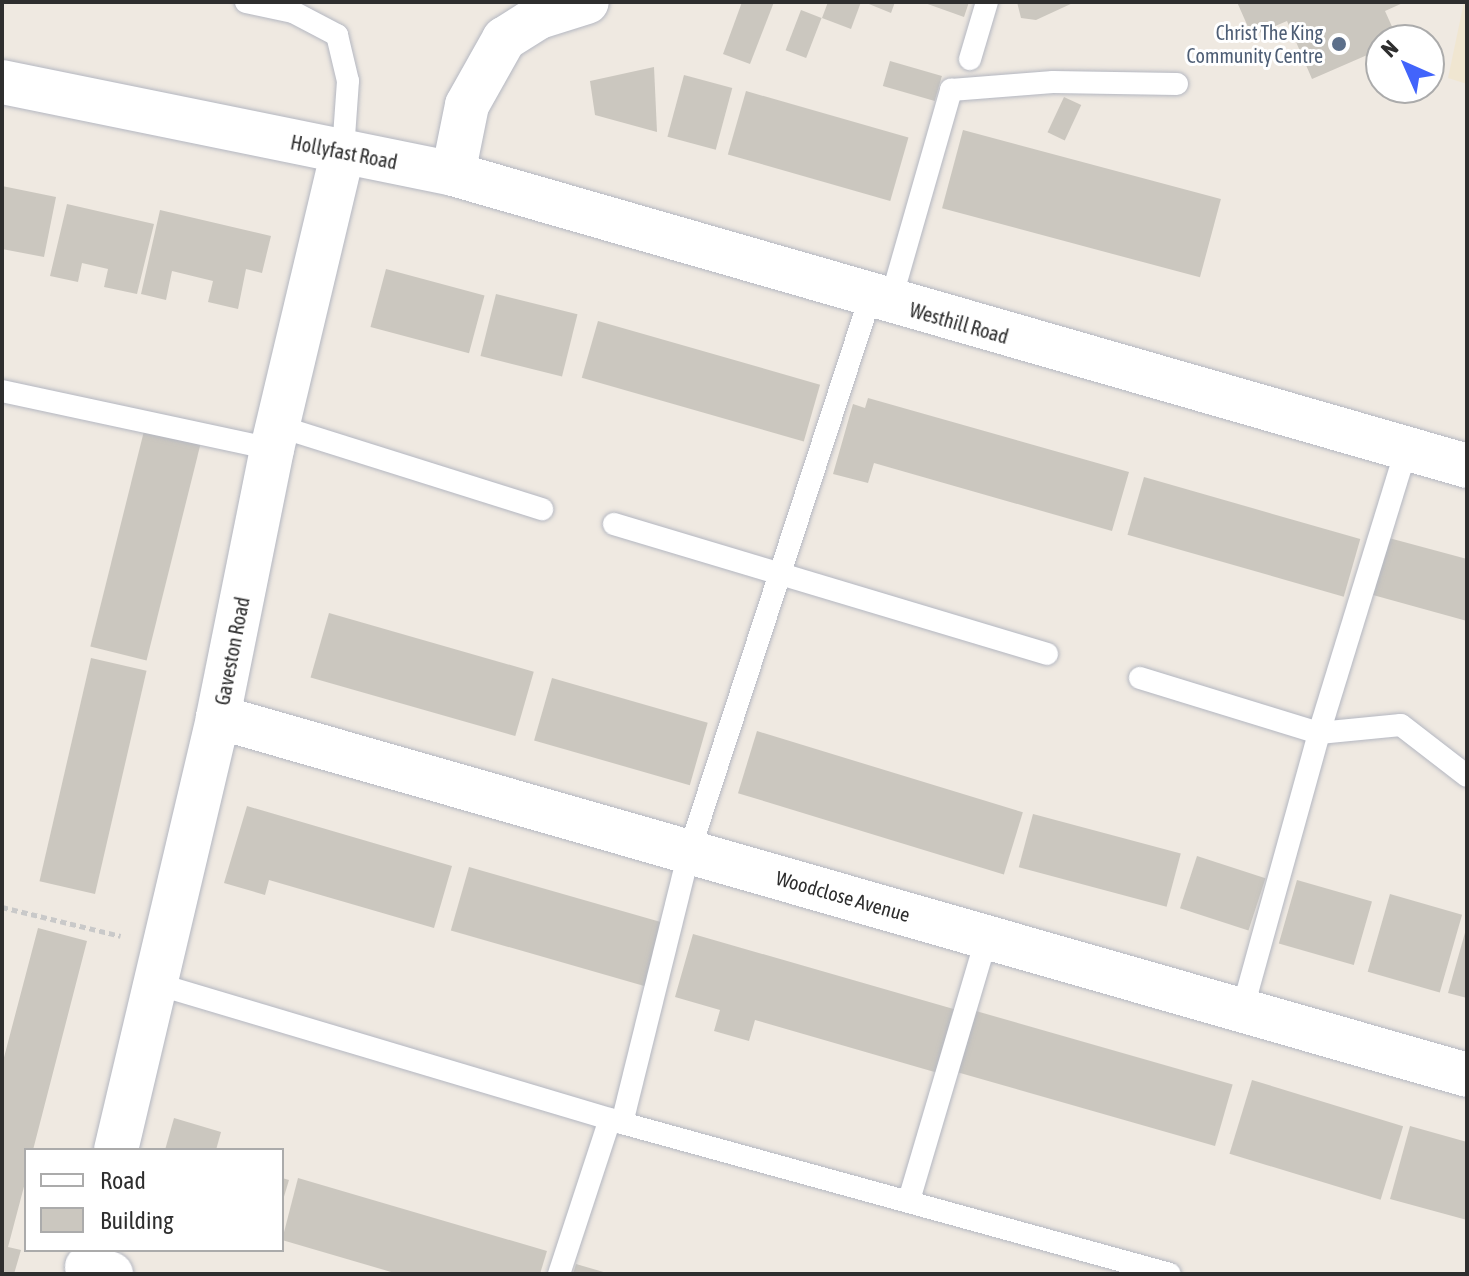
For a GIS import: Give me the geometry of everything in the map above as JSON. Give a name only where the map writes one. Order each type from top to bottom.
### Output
[{"type":"street","points":[[453,174],[467,105],[504,39],[539,17],[587,2]]},
{"type":"street","name":"Hollyfast Road","points":[[2,82],[453,174]]},
{"type":"street","name":"Gaveston Road","points":[[116,1148],[218,717],[275,437],[343,151]]},
{"type":"street","name":"Westhill Road","points":[[453,174],[880,301],[1467,466]]},
{"type":"street","name":"Woodclose Avenue","points":[[218,717],[1467,1075]]},
{"type":"lane","points":[[246,2],[293,12],[337,35],[348,81],[343,151]]},
{"type":"lane","points":[[970,59],[987,2]]},
{"type":"lane","points":[[559,1274],[616,1121],[689,852],[951,90],[1053,82],[1177,84]]},
{"type":"lane","points":[[2,392],[275,437],[542,509]]},
{"type":"lane","points":[[1242,1011],[1319,733],[1406,450]]},
{"type":"lane","points":[[614,524],[782,577],[1047,654]]},
{"type":"lane","points":[[1140,678],[1319,733],[1401,725],[1467,776]]},
{"type":"lane","points":[[909,1200],[987,937]]},
{"type":"lane","points":[[160,965],[616,1121],[1170,1274]]},
{"type":"path","points":[[2,907],[160,965]]},
{"type":"shaded area","points":[[1464,2],[1467,2],[1467,84],[1448,78]]},
{"type":"building","points":[[742,2],[774,2],[750,64],[723,54]]},
{"type":"building","points":[[828,2],[861,2],[851,29],[822,18]]},
{"type":"building","points":[[864,2],[895,2],[891,13]]},
{"type":"building","points":[[922,2],[969,2],[964,17]]},
{"type":"building","points":[[1017,2],[1075,2],[1036,20],[1021,18]]},
{"type":"building","name":"Christ The King Community Centre","points":[[1237,2],[1405,2],[1385,11],[1391,24],[1365,24],[1365,56],[1312,79],[1287,21],[1252,36]]},
{"type":"building","points":[[801,10],[822,18],[806,58],[786,50]]},
{"type":"building","points":[[890,61],[942,76],[935,101],[883,86]]},
{"type":"building","points":[[654,67],[657,132],[595,115],[590,81]]},
{"type":"building","points":[[684,75],[732,88],[716,150],[667,137]]},
{"type":"building","points":[[746,91],[908,138],[890,201],[728,154]]},
{"type":"building","points":[[1064,97],[1081,105],[1065,140],[1048,132]]},
{"type":"building","points":[[963,130],[1221,199],[1200,277],[942,208]]},
{"type":"building","points":[[2,186],[56,197],[44,257],[2,249]]},
{"type":"building","points":[[67,204],[154,224],[137,294],[104,287],[108,269],[82,263],[78,282],[50,276]]},
{"type":"building","points":[[160,210],[271,236],[262,273],[246,269],[238,309],[208,302],[213,281],[172,271],[166,300],[141,294]]},
{"type":"building","points":[[386,269],[485,295],[469,353],[370,327]]},
{"type":"building","points":[[496,294],[578,314],[562,376],[481,356]]},
{"type":"building","points":[[598,321],[820,385],[804,441],[582,378]]},
{"type":"building","points":[[868,398],[1129,472],[1112,531],[874,463],[868,483],[833,474],[853,404],[865,408]]},
{"type":"building","points":[[144,431],[200,445],[147,660],[90,646]]},
{"type":"building","points":[[1144,477],[1360,539],[1344,597],[1127,535]]},
{"type":"building","points":[[1389,538],[1467,559],[1467,621],[1373,595]]},
{"type":"building","points":[[329,613],[534,672],[515,736],[311,677]]},
{"type":"building","points":[[91,658],[147,671],[95,894],[39,881]]},
{"type":"building","points":[[552,678],[708,723],[690,785],[534,740]]},
{"type":"building","points":[[757,731],[1023,812],[1004,874],[738,793]]},
{"type":"building","points":[[247,806],[452,866],[434,928],[269,880],[265,895],[224,883]]},
{"type":"building","points":[[1033,814],[1181,854],[1167,907],[1019,867]]},
{"type":"building","points":[[1197,856],[1265,878],[1248,931],[1180,908]]},
{"type":"building","points":[[469,867],[664,923],[646,986],[451,930]]},
{"type":"building","points":[[1297,880],[1372,901],[1354,965],[1279,943]]},
{"type":"building","points":[[1390,894],[1462,915],[1440,993],[1368,972]]},
{"type":"building","points":[[38,928],[87,941],[34,1148],[24,1148],[24,1187],[8,1247],[21,1250],[14,1274],[2,1274],[2,1065]]},
{"type":"building","points":[[1467,929],[1467,998],[1448,993]]},
{"type":"building","points":[[693,934],[957,1010],[938,1073],[755,1020],[749,1041],[714,1031],[720,1010],[675,997]]},
{"type":"building","points":[[976,1011],[1233,1085],[1215,1146],[958,1073]]},
{"type":"building","points":[[1252,1080],[1403,1126],[1381,1200],[1229,1154]]},
{"type":"building","points":[[174,1118],[221,1132],[217,1148],[166,1148]]},
{"type":"building","points":[[1410,1126],[1467,1142],[1467,1220],[1390,1199]]},
{"type":"building","points":[[298,1178],[547,1251],[540,1274],[398,1274],[284,1241]]},
{"type":"building","points":[[284,1179],[289,1180],[284,1197]]},
{"type":"building","points":[[576,1264],[607,1273],[607,1274],[573,1274]]},
{"type":"place","name":"Christ The King Community Centre","points":[[1339,44]]}]
